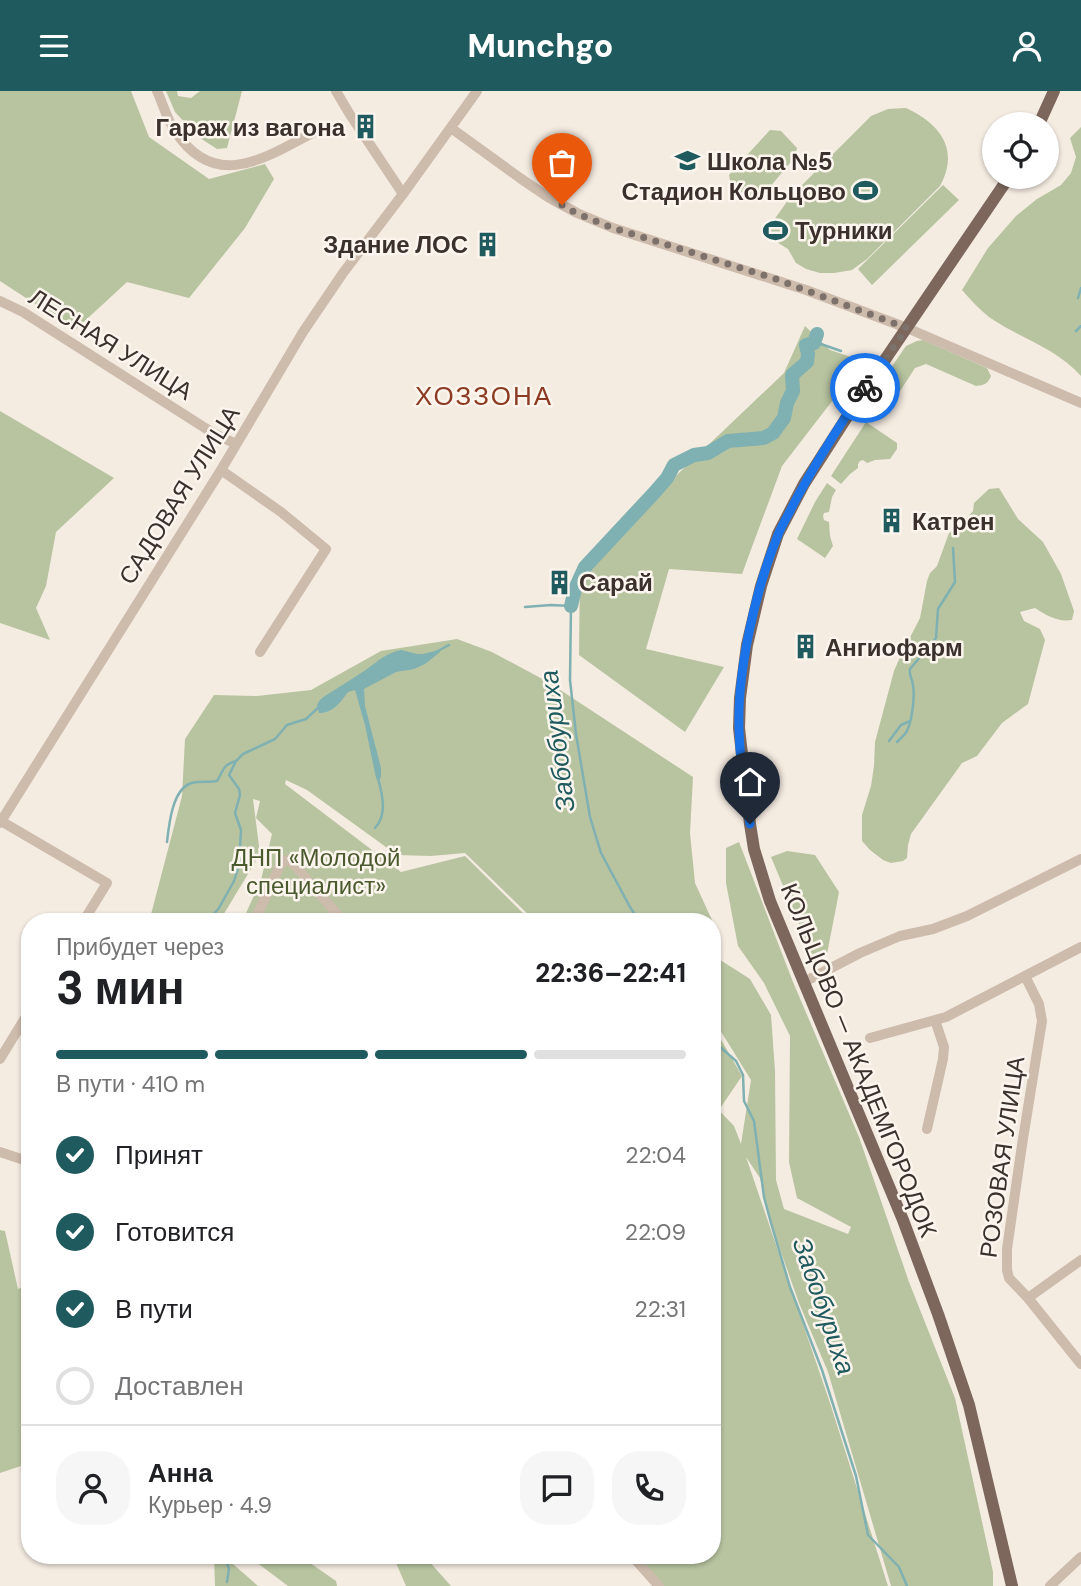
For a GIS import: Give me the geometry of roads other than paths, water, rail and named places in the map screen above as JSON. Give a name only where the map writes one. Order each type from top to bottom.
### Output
[{"type":"main road","points":[[1044,112],[1054,91]]},
{"type":"main road","name":"КОЛЬЦОВО — АКАДЕМГОРОДОК","points":[[1001,189],[833,436],[778,534],[761,586],[747,645],[739,728],[754,849],[770,901],[903,1220],[942,1327],[969,1405],[1012,1586]]},
{"type":"street","points":[[157,91],[173,129],[186,145],[203,159],[223,166],[238,166],[258,160],[314,132]]},
{"type":"street","points":[[336,91],[403,194]]},
{"type":"street","name":"САДОВАЯ УЛИЦА","points":[[1,822],[221,470],[303,332],[343,272],[477,91]]},
{"type":"street","points":[[451,128],[530,185],[576,213],[613,228],[795,286],[907,328],[1081,403]]},
{"type":"street","name":"ЛЕСНАЯ УЛИЦА","points":[[0,300],[213,433],[236,444]]},
{"type":"street","points":[[221,470],[281,512],[326,549],[260,652]]},
{"type":"street","points":[[1,822],[107,883],[89,913]]},
{"type":"street","points":[[804,982],[880,944],[967,916],[1081,859]]},
{"type":"street","points":[[258,913],[282,861],[290,860],[336,913]]},
{"type":"street","points":[[870,1038],[946,1017],[1081,947]]},
{"type":"street","name":"РОЗОВАЯ УЛИЦА","points":[[1025,975],[1039,1004],[1042,1021],[1022,1145],[1007,1263],[1009,1278],[1081,1364]]},
{"type":"street","points":[[928,1129],[944,1047],[935,1020]]},
{"type":"street","points":[[0,1059],[21,1025]]},
{"type":"street","points":[[0,1152],[21,1159]]},
{"type":"street","points":[[1028,1298],[1081,1260]]},
{"type":"street","points":[[1050,1586],[1080,1560]]},
{"type":"street","points":[[639,1564],[659,1586]]},
{"type":"water","points":[[401,650],[417,654],[440,652],[425,664],[396,672],[364,689],[365,706],[381,768],[378,781],[355,690],[348,692],[328,711],[319,713],[317,705],[325,696],[383,657]]},
{"type":"waterway","name":"Забобуриха","points":[[1078,298],[1081,288]]},
{"type":"waterway","points":[[1076,331],[1081,326]]},
{"type":"waterway","name":"Забобуриха","points":[[571,606],[585,567],[654,493],[674,465],[694,455],[708,453],[728,441],[764,438],[773,433],[784,418],[793,391],[792,375],[807,362],[806,345],[814,343],[817,334]]},
{"type":"waterway","points":[[815,342],[841,351]]},
{"type":"waterway","points":[[897,742],[905,734],[911,718],[914,690],[910,669],[936,638],[938,609],[955,582],[953,548]]},
{"type":"waterway","name":"Забобуриха","points":[[525,607],[571,606],[570,680],[590,817],[601,853],[634,913]]},
{"type":"waterway","points":[[436,652],[449,645]]},
{"type":"waterway","points":[[215,913],[234,881],[239,865],[241,830],[235,813],[240,795],[229,775],[236,761],[243,754],[275,739],[287,725],[306,719],[320,706]]},
{"type":"waterway","points":[[889,741],[901,725],[910,721]]},
{"type":"waterway","points":[[167,842],[172,810],[183,788],[192,783],[217,781],[226,766],[236,761]]},
{"type":"waterway","points":[[375,828],[383,810],[378,778]]},
{"type":"waterway","name":"Забобуриха","points":[[721,1048],[736,1061],[743,1075],[744,1101],[754,1121],[764,1197],[771,1223],[790,1287],[822,1370],[856,1476],[868,1535],[899,1567],[907,1586]]},
{"type":"waterway","points":[[227,1564],[227,1582]]},
{"type":"place","name":"Гараж из вагона","points":[[365,127]]},
{"type":"place","name":"Школа №5","points":[[687,161]]},
{"type":"place","name":"Стадион Кольцово","points":[[866,191]]},
{"type":"place","name":"Турники","points":[[775,230]]},
{"type":"place","name":"Здание ЛОС","points":[[488,244]]},
{"type":"place","name":"Катрен","points":[[892,521]]},
{"type":"place","name":"Сарай","points":[[559,582]]},
{"type":"place","name":"Ангиофарм","points":[[805,647]]},
{"type":"district","name":"ХОЗЗОНА","points":[[484,396]]},
{"type":"park label","name":"ДНП «Молодой специалист»","points":[[316,871]]}]
